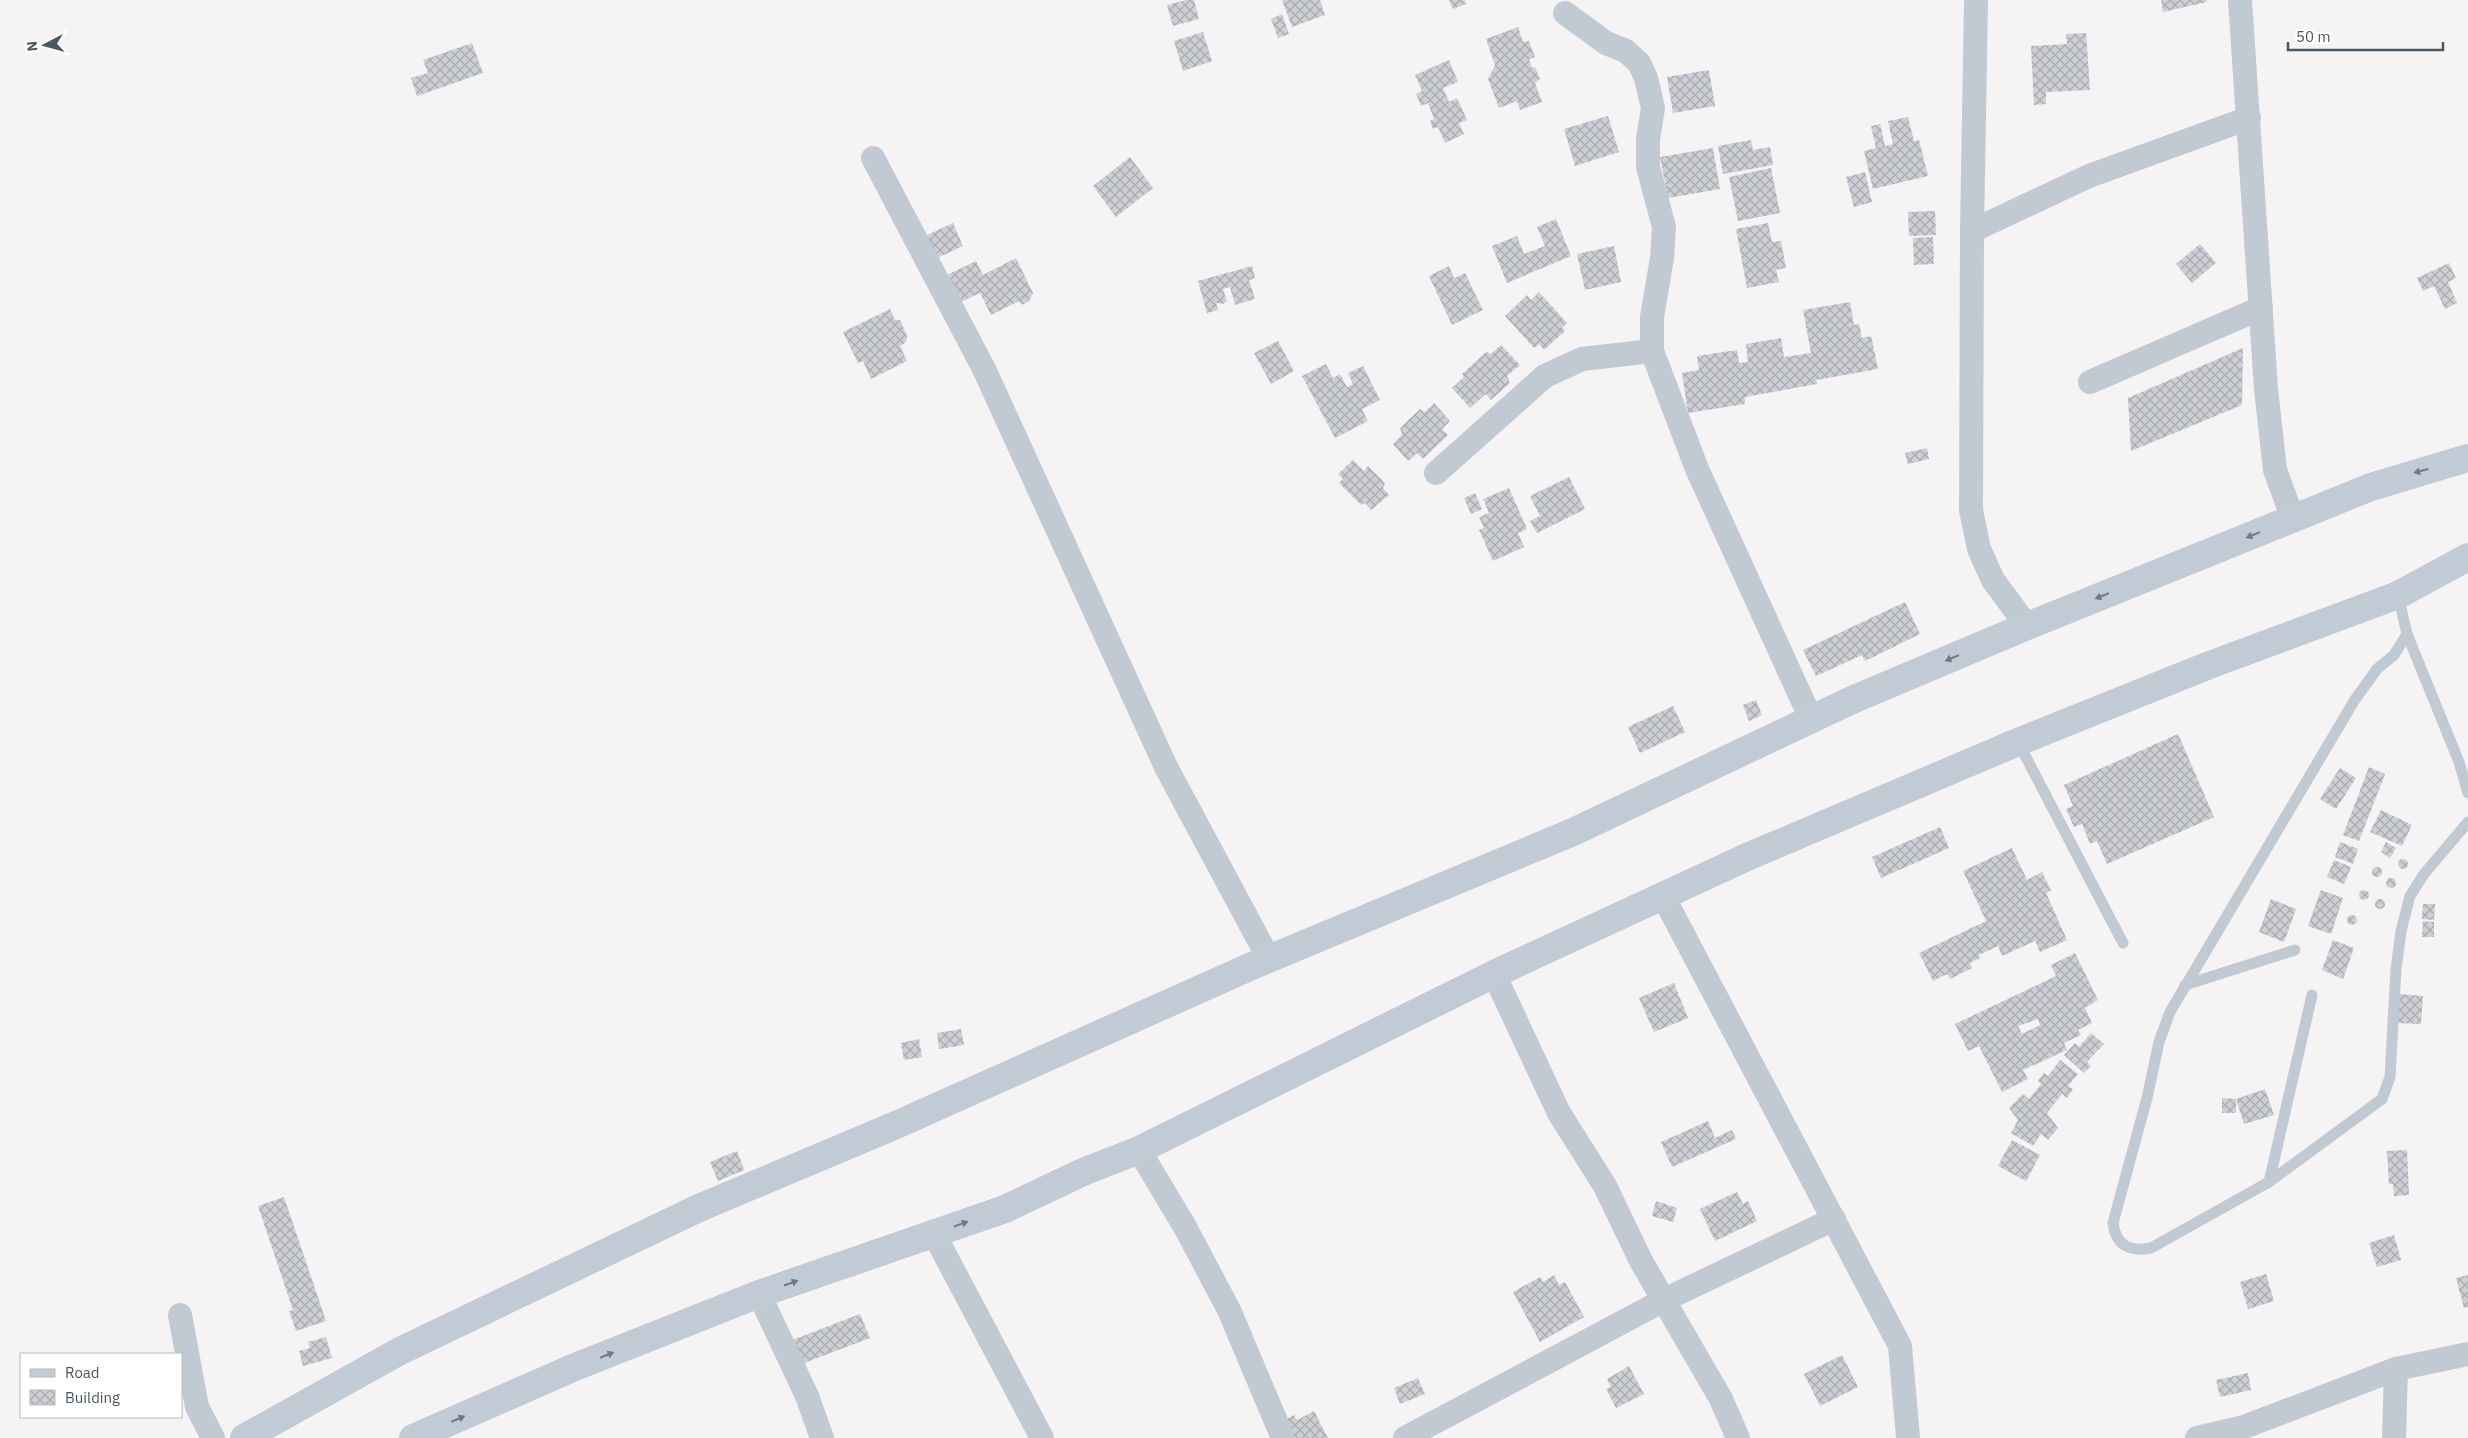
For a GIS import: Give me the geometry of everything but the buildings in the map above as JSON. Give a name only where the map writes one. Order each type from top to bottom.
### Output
[{"type":"street","points":[[1976,0],[1972,231],[1971,510],[1979,550],[1993,580],[2027,626]]},
{"type":"street","points":[[2240,0],[2266,389],[2275,470],[2293,519]]},
{"type":"street","points":[[1565,13],[1606,43],[1626,51],[1639,63],[1646,78],[1653,108],[1648,139],[1648,167],[1664,226],[1662,258],[1652,317],[1652,351],[1697,469],[1811,719]]},
{"type":"street","points":[[1972,231],[2088,176],[2249,118]]},
{"type":"street","points":[[873,158],[984,370],[1166,767],[1269,959]]},
{"type":"street","points":[[2090,382],[2261,308]]},
{"type":"street","points":[[1436,473],[1545,376],[1582,359],[1652,351]]},
{"type":"street","points":[[244,1438],[400,1351],[699,1208],[896,1125],[1269,959],[1573,832],[1811,719],[2027,626],[2398,478],[2468,458]]},
{"type":"street","points":[[413,1438],[576,1367],[759,1294],[1006,1210],[1084,1172],[1139,1150],[1494,974],[1765,850],[2018,742],[2207,666],[2398,595],[2468,557]]},
{"type":"street","points":[[1663,896],[1900,1346],[1908,1438]]},
{"type":"street","points":[[1494,974],[1559,1113],[1605,1186],[1641,1260],[1721,1399],[1738,1438]]},
{"type":"street","points":[[1139,1150],[1185,1227],[1229,1310],[1283,1438]]},
{"type":"street","points":[[1405,1438],[1664,1300],[1834,1220]]},
{"type":"street","points":[[934,1234],[1042,1438]]},
{"type":"street","points":[[759,1294],[807,1396],[822,1438]]},
{"type":"street","points":[[180,1315],[198,1407],[213,1438]]},
{"type":"street","points":[[2197,1438],[2244,1428],[2396,1369],[2468,1354]]},
{"type":"street","points":[[2394,1438],[2396,1369]]},
{"type":"lane","points":[[2398,595],[2407,634],[2459,762],[2468,793]]},
{"type":"lane","points":[[2407,634],[2394,655],[2377,669],[2354,701],[2170,1012],[2159,1042],[2147,1098],[2113,1222],[2117,1238],[2124,1245],[2136,1250],[2151,1248],[2268,1182],[2382,1099],[2390,1077],[2396,969],[2401,931],[2410,896],[2424,874],[2468,822]]},
{"type":"lane","points":[[2018,742],[2123,943]]},
{"type":"lane","points":[[2186,985],[2295,950]]},
{"type":"lane","points":[[2268,1182],[2312,994]]}]
